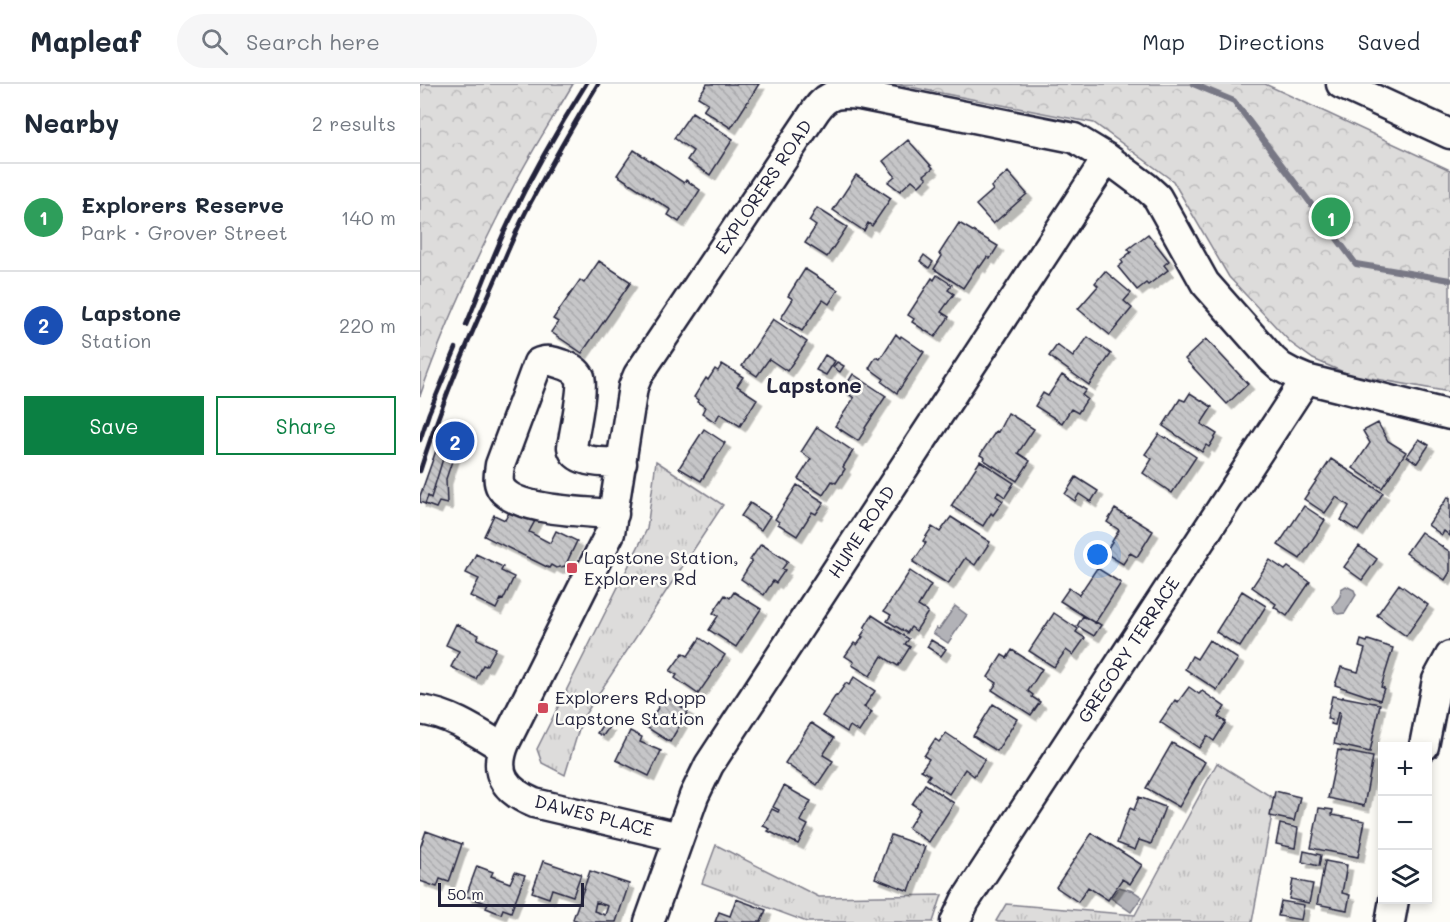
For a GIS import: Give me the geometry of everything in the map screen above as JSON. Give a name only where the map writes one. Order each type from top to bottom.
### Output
[{"type":"street","points":[[1341,84],[1450,134]]},
{"type":"street","name":"EXPLORERS ROAD","points":[[511,790],[501,774],[503,748],[610,532],[633,387],[638,375],[816,110],[828,97],[841,94],[860,95],[1074,138],[1107,158],[1157,197],[1205,283],[1281,366],[1306,379],[1450,415]]},
{"type":"street","name":"HUME ROAD","points":[[649,922],[694,796],[709,765],[1107,158]]},
{"type":"street","points":[[614,514],[533,506],[518,500],[502,489],[499,481],[500,465],[538,363],[544,360],[570,367],[581,379],[573,453],[579,458],[588,460],[622,463]]},
{"type":"street","name":"GREGORY TERRACE","points":[[955,922],[965,901],[1306,379]]},
{"type":"street","points":[[1425,742],[1437,680],[1450,656]]},
{"type":"street","points":[[420,710],[430,711],[464,724],[503,748]]},
{"type":"street","name":"DAWES PLACE","points":[[511,790],[534,803],[679,837]]},
{"type":"street","points":[[1390,922],[1393,904]]},
{"type":"green space","points":[[420,84],[573,84],[527,161],[487,238],[451,316],[420,396]]},
{"type":"green space","points":[[895,84],[1265,84],[1450,170],[1450,392],[1348,374],[1313,359],[1291,343],[1229,277],[1173,181],[1094,123]]},
{"type":"green space","points":[[656,461],[723,505],[582,719],[565,775],[542,763],[537,749],[647,529]]},
{"type":"green space","points":[[1217,763],[1275,799],[1252,922],[996,921],[1006,904],[1135,915]]},
{"type":"green space","points":[[716,845],[819,897],[942,895],[933,922],[807,922],[702,883]]},
{"type":"shaded area","points":[[1346,586],[1354,590],[1356,595],[1345,613],[1338,614],[1333,606],[1340,596],[1341,589]]},
{"type":"shaded area","points":[[955,606],[967,615],[948,643],[933,633],[936,628],[939,629]]},
{"type":"shaded area","points":[[1119,887],[1133,891],[1142,897],[1131,912],[1111,898]]},
{"type":"building","points":[[707,84],[759,84],[731,128],[703,110],[708,103],[698,97]]},
{"type":"building","points":[[692,112],[733,139],[710,175],[687,160],[693,151],[674,138]]},
{"type":"building","points":[[908,140],[933,168],[924,175],[927,178],[919,186],[912,180],[900,191],[888,182],[895,176],[883,161]]},
{"type":"building","points":[[634,150],[684,183],[686,180],[700,190],[679,222],[668,215],[671,210],[617,175]]},
{"type":"building","points":[[1008,172],[1027,194],[993,224],[976,205]]},
{"type":"building","points":[[856,175],[891,198],[872,226],[868,223],[864,231],[833,210]]},
{"type":"building","points":[[817,208],[847,227],[827,257],[805,243],[816,226],[809,221]]},
{"type":"building","points":[[959,223],[998,246],[990,259],[987,257],[980,267],[978,265],[963,288],[934,269],[942,256],[939,254]]},
{"type":"building","points":[[1148,234],[1169,261],[1164,265],[1168,270],[1137,290],[1118,267],[1123,263],[1121,260],[1131,252],[1128,249]]},
{"type":"building","points":[[924,255],[933,262],[929,268],[920,261]]},
{"type":"building","points":[[599,261],[631,282],[582,353],[551,332],[558,322],[553,319],[580,280],[584,283]]},
{"type":"building","points":[[805,269],[838,290],[829,304],[823,300],[802,331],[781,318],[793,299],[788,296]]},
{"type":"building","points":[[1105,271],[1131,293],[1124,301],[1132,308],[1110,335],[1078,309],[1098,286],[1095,283]]},
{"type":"building","points":[[937,275],[952,285],[948,290],[954,294],[941,312],[949,317],[935,337],[912,322],[914,319],[908,315],[932,278],[934,280]]},
{"type":"building","points":[[773,319],[807,342],[787,371],[769,359],[757,376],[742,366]]},
{"type":"building","points":[[896,334],[924,352],[897,393],[869,368],[876,357],[880,359]]},
{"type":"building","points":[[1088,337],[1111,354],[1089,385],[1049,356],[1057,345],[1073,357]]},
{"type":"building","points":[[1206,339],[1248,384],[1227,404],[1185,359]]},
{"type":"building","points":[[825,355],[835,361],[826,375],[816,370]]},
{"type":"building","points":[[837,362],[844,366],[840,372],[833,367]]},
{"type":"building","points":[[722,364],[743,377],[737,386],[757,399],[740,426],[720,413],[715,422],[702,413],[705,407],[694,397],[706,378],[708,380],[715,369],[718,371]]},
{"type":"building","points":[[853,374],[886,396],[858,441],[835,426],[854,398],[843,390]]},
{"type":"building","points":[[1062,375],[1086,390],[1082,395],[1087,399],[1078,413],[1071,409],[1062,423],[1035,406],[1043,393],[1048,396]]},
{"type":"building","points":[[1190,393],[1212,407],[1201,424],[1217,434],[1209,447],[1206,445],[1202,452],[1163,426],[1180,399],[1185,401]]},
{"type":"building","points":[[1008,413],[1034,429],[1018,453],[1030,461],[1017,481],[980,455],[996,431],[998,432]]},
{"type":"building","points":[[1378,423],[1388,441],[1406,452],[1382,488],[1353,468],[1370,443],[1363,431]]},
{"type":"building","points":[[445,425],[462,432],[456,449],[449,447],[447,453],[445,452],[431,498],[428,496],[425,504],[420,502],[420,496]]},
{"type":"building","points":[[817,427],[853,451],[836,483],[832,481],[823,495],[798,479],[811,459],[801,452]]},
{"type":"building","points":[[704,429],[725,443],[701,481],[679,468]]},
{"type":"building","points":[[1159,434],[1196,457],[1172,493],[1143,473],[1152,459],[1145,454]]},
{"type":"building","points":[[1419,439],[1429,445],[1417,463],[1407,456]]},
{"type":"building","points":[[449,447],[456,449],[446,479],[447,504],[439,502],[436,508],[425,504],[428,496],[431,498],[445,452],[447,453]]},
{"type":"building","points":[[1331,459],[1383,493],[1358,531],[1341,520],[1349,506],[1336,497],[1325,513],[1304,499]]},
{"type":"building","points":[[980,461],[1014,483],[1005,497],[998,492],[996,496],[1003,501],[993,515],[991,513],[983,526],[951,506]]},
{"type":"building","points":[[1076,477],[1098,491],[1091,502],[1079,494],[1075,501],[1065,494]]},
{"type":"building","points":[[797,485],[824,502],[816,514],[812,512],[797,536],[778,524],[779,522],[775,519]]},
{"type":"building","points":[[1450,497],[1450,536],[1444,531],[1442,535],[1428,525]]},
{"type":"building","points":[[750,503],[770,516],[761,530],[741,516]]},
{"type":"building","points":[[513,505],[537,517],[529,532],[550,543],[556,531],[577,541],[565,566],[556,568],[551,565],[549,568],[484,536],[494,515],[505,520]]},
{"type":"building","points":[[1304,506],[1325,520],[1300,559],[1278,545]]},
{"type":"building","points":[[1115,509],[1153,531],[1137,557],[1130,553],[1123,564],[1105,553],[1119,530],[1107,522]]},
{"type":"building","points":[[951,517],[990,542],[975,565],[965,558],[948,584],[913,562],[926,543],[923,541],[932,527],[940,532]]},
{"type":"building","points":[[1421,532],[1450,552],[1450,572],[1445,580],[1406,553]]},
{"type":"building","points":[[761,544],[788,561],[776,583],[773,581],[764,595],[741,579]]},
{"type":"building","points":[[1359,546],[1377,559],[1362,580],[1344,567]]},
{"type":"building","points":[[476,554],[503,567],[501,571],[514,577],[496,609],[470,596],[479,579],[466,573]]},
{"type":"building","points":[[1270,560],[1285,570],[1288,567],[1310,582],[1287,616],[1274,607],[1276,604],[1252,587]]},
{"type":"building","points":[[1097,568],[1121,583],[1095,623],[1060,601],[1069,588],[1079,595]]},
{"type":"building","points":[[910,571],[931,585],[918,606],[928,612],[916,631],[911,627],[907,633],[887,621],[891,615],[884,611]]},
{"type":"building","points":[[1399,584],[1428,605],[1406,636],[1377,615]]},
{"type":"building","points":[[1242,591],[1266,606],[1240,647],[1216,632]]},
{"type":"building","points":[[734,592],[761,609],[736,647],[709,630],[718,616],[713,613],[725,595],[730,598]]},
{"type":"building","points":[[1054,613],[1078,629],[1076,632],[1085,638],[1073,655],[1066,650],[1054,667],[1029,651]]},
{"type":"building","points":[[872,615],[909,639],[905,644],[910,647],[898,666],[882,656],[870,676],[852,665],[854,662],[845,656],[854,643],[857,645],[863,637],[861,636],[866,629],[864,628]]},
{"type":"building","points":[[1083,616],[1101,625],[1094,636],[1077,626]]},
{"type":"building","points":[[456,624],[479,635],[477,639],[496,648],[476,679],[451,667],[459,651],[446,645]]},
{"type":"building","points":[[700,638],[725,655],[698,694],[675,678],[677,675],[670,671],[683,653],[688,656]]},
{"type":"building","points":[[931,640],[946,649],[941,656],[927,647]]},
{"type":"building","points":[[1209,640],[1238,659],[1217,690],[1185,669],[1192,656],[1197,659]]},
{"type":"building","points":[[1361,640],[1393,648],[1381,687],[1384,688],[1380,700],[1335,685],[1341,667],[1358,672],[1365,649],[1359,647]]},
{"type":"building","points":[[1012,650],[1042,669],[1028,691],[1040,702],[1031,715],[992,690],[997,683],[988,677],[1002,655],[1007,658]]},
{"type":"building","points":[[854,677],[875,691],[864,707],[872,712],[859,732],[850,726],[847,732],[822,716],[836,695],[846,683],[849,685]]},
{"type":"building","points":[[1189,687],[1199,694],[1202,691],[1225,707],[1218,717],[1226,722],[1214,741],[1207,736],[1199,748],[1160,722],[1175,700],[1178,702]]},
{"type":"building","points":[[665,696],[688,711],[670,742],[646,727]]},
{"type":"building","points":[[1332,696],[1380,704],[1370,752],[1334,744],[1340,713],[1338,712],[1335,725],[1331,724],[1332,720],[1327,719]]},
{"type":"building","points":[[993,704],[1017,719],[997,751],[973,736]]},
{"type":"building","points":[[811,723],[834,738],[823,755],[833,761],[817,785],[785,763]]},
{"type":"building","points":[[603,724],[609,727],[603,736],[597,733]]},
{"type":"building","points":[[630,731],[642,737],[640,742],[661,751],[649,776],[616,760]]},
{"type":"building","points":[[946,733],[985,759],[974,776],[965,769],[949,794],[927,779],[930,775],[921,770],[929,759],[924,756],[935,739],[939,742]]},
{"type":"building","points":[[1172,743],[1205,762],[1179,807],[1146,788]]},
{"type":"building","points":[[1338,750],[1373,757],[1364,806],[1328,798]]},
{"type":"building","points":[[925,784],[954,803],[929,842],[908,828],[920,809],[912,804]]},
{"type":"building","points":[[784,786],[811,801],[800,821],[808,825],[798,844],[768,831],[770,829],[763,826],[772,809],[778,812],[779,810],[773,807]]},
{"type":"building","points":[[1275,791],[1300,797],[1294,821],[1270,816]]},
{"type":"building","points":[[1139,797],[1165,807],[1151,844],[1139,840],[1135,850],[1117,843],[1130,808],[1134,810]]},
{"type":"building","points":[[1319,808],[1333,810],[1332,815],[1365,821],[1358,857],[1311,848]]},
{"type":"building","points":[[1280,824],[1298,828],[1295,848],[1276,844]]},
{"type":"building","points":[[426,831],[462,844],[449,882],[440,879],[437,887],[420,881],[420,848]]},
{"type":"building","points":[[1092,833],[1142,865],[1130,884],[1122,879],[1108,900],[1088,887],[1078,902],[1056,887]]},
{"type":"building","points":[[891,835],[925,847],[909,891],[875,878]]},
{"type":"building","points":[[1304,851],[1321,855],[1319,866],[1302,862]]},
{"type":"building","points":[[543,861],[581,874],[573,896],[552,889],[549,898],[532,892]]},
{"type":"building","points":[[1325,861],[1347,865],[1342,893],[1350,895],[1347,910],[1317,904]]},
{"type":"building","points":[[477,866],[493,872],[491,876],[510,883],[515,872],[525,875],[511,912],[503,909],[501,914],[486,908],[488,904],[466,896]]},
{"type":"building","points":[[590,871],[629,884],[616,922],[581,922],[573,919]],"holes":[[[596,902],[608,906],[605,915],[594,911]]]},
{"type":"building","points":[[1293,880],[1313,884],[1309,903],[1289,899]]},
{"type":"building","points":[[736,899],[766,910],[761,922],[715,922],[719,912],[730,916]]},
{"type":"building","points":[[1281,901],[1304,905],[1301,920],[1278,916]]},
{"type":"waterway","points":[[1193,84],[1234,101],[1356,264],[1450,280]]},
{"type":"railway","points":[[466,325],[517,206],[586,84]]},
{"type":"railway","points":[[420,471],[452,380],[515,234],[548,170],[598,84]]},
{"type":"railway","points":[[420,440],[456,348]]},
{"type":"place","name":"Explorers Reserve","points":[[1331,217]]},
{"type":"place","name":"Lapstone","points":[[455,441]]},
{"type":"place","name":"Lapstone Station, Explorers Rd","points":[[572,568]]},
{"type":"place","name":"Explorers Rd opp Lapstone Station","points":[[543,708]]},
{"type":"district","name":"Lapstone","points":[[814,386]]}]
